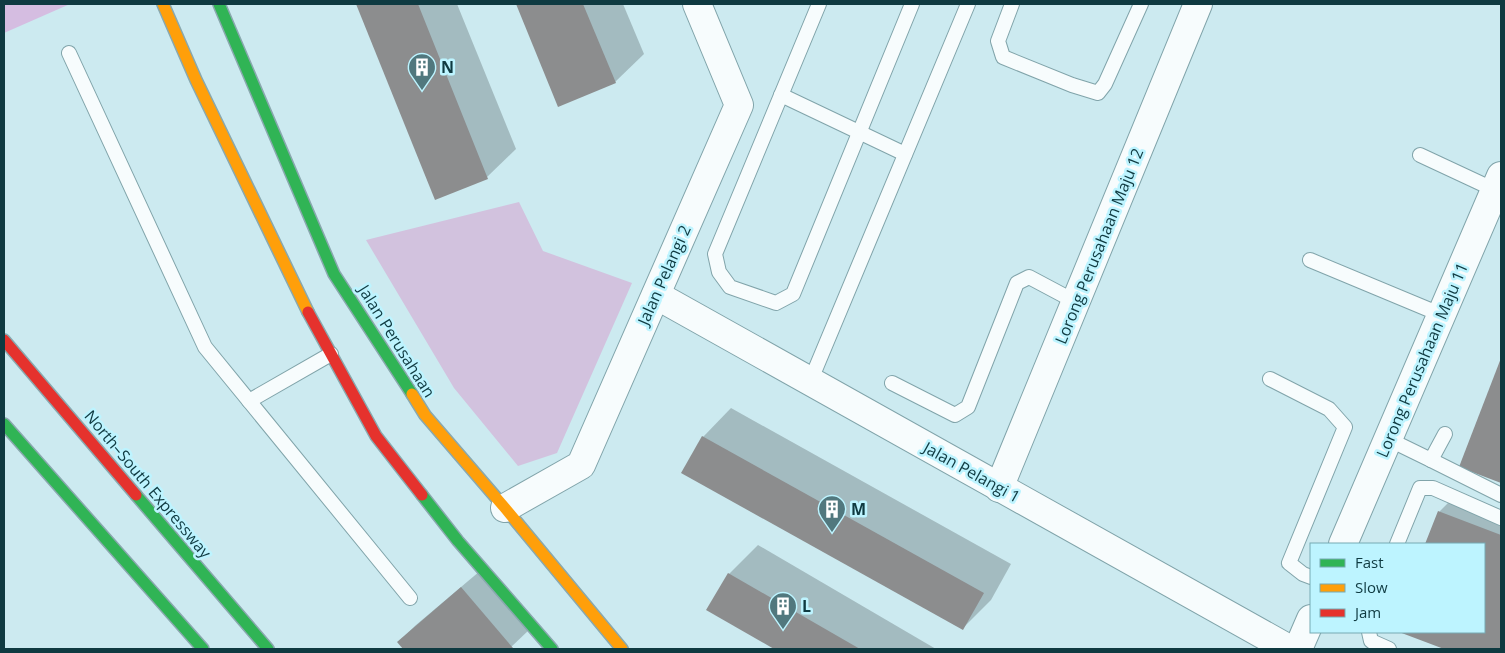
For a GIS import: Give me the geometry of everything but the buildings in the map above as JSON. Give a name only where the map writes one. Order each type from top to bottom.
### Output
[{"type":"main road","points":[[163,4],[196,80],[297,294],[376,436],[458,540],[552,649]]},
{"type":"main road","name":"Jalan Perusahaan","points":[[220,4],[334,274],[425,415],[622,649]]},
{"type":"main road","name":"North–South Expressway","points":[[4,340],[268,649]]},
{"type":"main road","points":[[4,424],[203,649]]},
{"type":"street","name":"Jalan Pelangi 2","points":[[505,508],[581,465],[739,105],[698,4]]},
{"type":"street","name":"Lorong Perusahaan Maju 12","points":[[999,488],[1198,4]]},
{"type":"street","name":"Lorong Perusahaan Maju 11","points":[[1344,543],[1498,183]]},
{"type":"street","name":"Jalan Pelangi 1","points":[[656,295],[1289,649]]},
{"type":"street","points":[[1298,649],[1310,622]]},
{"type":"lane","points":[[819,4],[715,254],[719,272],[730,286],[776,304],[792,294],[912,4]]},
{"type":"lane","points":[[810,382],[968,4]]},
{"type":"lane","points":[[1012,4],[998,41],[1002,57],[1072,85],[1098,93],[1106,84],[1141,4]]},
{"type":"lane","points":[[69,53],[205,347],[410,598]]},
{"type":"lane","points":[[781,95],[905,154]]},
{"type":"lane","points":[[1420,156],[1498,183]]},
{"type":"lane","points":[[1310,260],[1442,315]]},
{"type":"lane","points":[[892,384],[955,415],[968,407],[1017,283],[1029,277],[1076,302]]},
{"type":"lane","points":[[249,401],[331,354]]},
{"type":"lane","points":[[1270,379],[1330,409],[1345,427],[1289,563],[1303,574],[1310,577]]},
{"type":"lane","points":[[1431,460],[1445,434]]},
{"type":"lane","points":[[1388,440],[1501,495]]},
{"type":"lane","points":[[1397,543],[1420,488],[1433,488],[1501,518]]},
{"type":"lane","points":[[1369,633],[1371,642],[1389,649]]},
{"type":"shaded area","points":[[4,4],[70,4],[4,33]]},
{"type":"shaded area","points":[[519,202],[543,251],[632,283],[557,453],[518,466],[454,388],[366,240]]},
{"type":"traffic: fast","points":[[219,4],[334,274],[412,394]]},
{"type":"traffic: fast","points":[[4,424],[203,649]]},
{"type":"traffic: fast","points":[[136,495],[268,649]]},
{"type":"traffic: fast","points":[[422,495],[458,541],[552,649]]},
{"type":"traffic: slow","points":[[163,4],[196,80],[308,312]]},
{"type":"traffic: slow","points":[[412,394],[425,415],[622,649]]},
{"type":"traffic: jam","points":[[308,312],[376,436],[422,495]]},
{"type":"traffic: jam","points":[[4,340],[136,495]]},
{"type":"place","name":"N","points":[[422,91]]},
{"type":"place","name":"M","points":[[832,533]]},
{"type":"place","name":"L","points":[[783,630]]}]
